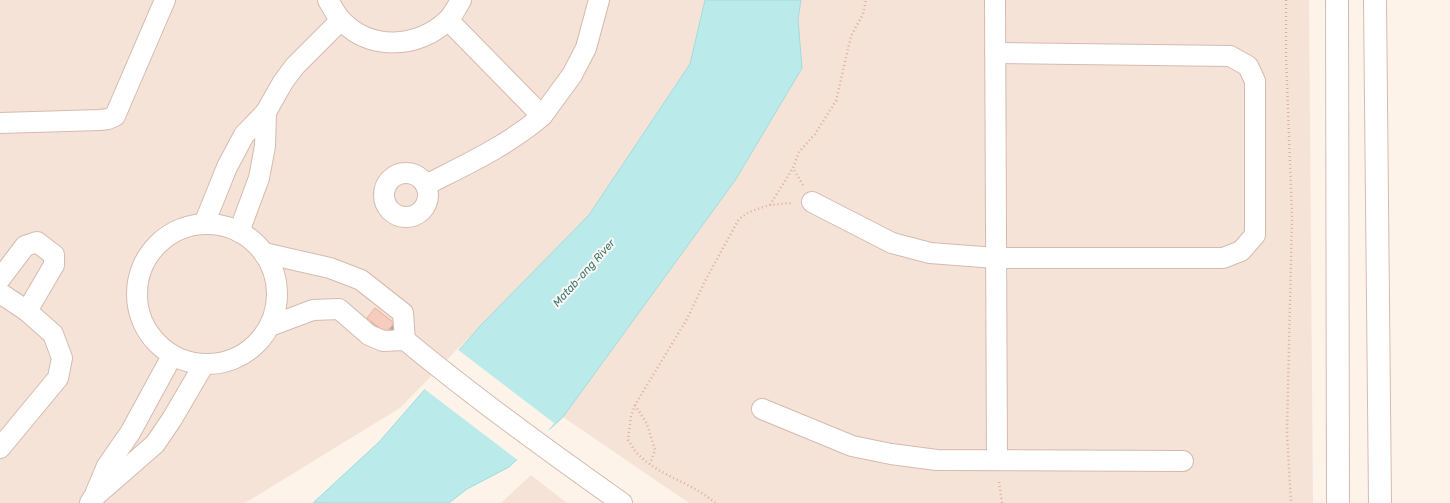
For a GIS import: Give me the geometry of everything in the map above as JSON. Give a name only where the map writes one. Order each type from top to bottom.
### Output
[{"type":"street","points":[[0,123],[108,120],[115,116],[165,0]]},
{"type":"street","points":[[328,0],[341,20],[361,35],[383,42],[407,42],[429,34],[448,20],[461,0]]},
{"type":"street","points":[[426,185],[500,147],[527,129],[542,116],[572,76],[586,48],[599,0]]},
{"type":"street","points":[[995,0],[997,460]]},
{"type":"street","points":[[1337,0],[1338,503]]},
{"type":"street","points":[[1376,0],[1380,503]]},
{"type":"street","points":[[204,224],[227,167],[244,135],[266,112],[283,82],[295,66],[341,20]]},
{"type":"street","points":[[448,20],[542,116]]},
{"type":"street","points":[[812,202],[892,243],[930,253],[996,258],[1223,258],[1242,251],[1255,235],[1255,81],[1248,66],[1230,56],[995,53]]},
{"type":"street","points":[[239,232],[260,178],[265,146],[266,112]]},
{"type":"street","points":[[204,224],[222,226],[239,232],[264,252],[273,270],[278,289],[276,308],[270,326],[254,348],[230,362],[203,366],[172,356],[154,341],[142,322],[137,300],[138,278],[147,257],[162,240],[182,228],[204,224]]},
{"type":"street","points":[[0,279],[25,246],[37,242],[54,255],[54,265],[26,310]]},
{"type":"street","points":[[264,252],[330,268],[361,280],[403,313],[405,340]]},
{"type":"street","points":[[0,293],[26,310],[53,334],[62,358],[58,378],[0,448]]},
{"type":"street","points":[[270,326],[313,310],[339,309],[370,335],[383,341],[405,340],[437,367],[538,444],[622,503]]},
{"type":"street","points":[[92,500],[107,466],[130,434],[172,356]]},
{"type":"street","points":[[92,500],[155,444],[172,419],[203,366]]},
{"type":"street","points":[[762,409],[852,446],[891,454],[937,460],[1183,461]]},
{"type":"path","points":[[770,205],[793,168],[799,152],[815,134],[836,101],[851,36],[863,14],[866,0]]},
{"type":"path","points":[[1286,0],[1286,57],[1292,215],[1287,433],[1291,503]]},
{"type":"path","points":[[715,503],[708,497],[665,474],[641,457],[628,440],[631,416],[635,404],[688,319],[706,279],[739,219],[749,212],[770,205],[812,202],[793,168]]},
{"type":"path","points":[[635,404],[647,424],[655,450],[650,464]]},
{"type":"shaded area","points":[[0,0],[705,0],[690,64],[589,215],[400,408],[245,503],[0,503]]},
{"type":"shaded area","points":[[801,0],[1309,0],[1313,503],[689,503],[563,417],[736,179],[801,68],[798,19]]},
{"type":"shaded area","points":[[531,475],[567,503],[501,503]]},
{"type":"water","name":"Matab-ang River","points":[[705,0],[801,0],[798,19],[802,68],[736,179],[563,417],[509,467],[467,489],[449,503],[313,503],[379,442],[481,325],[589,215],[690,64]]},
{"type":"pier","points":[[457,349],[554,423],[541,441],[519,461],[423,388]]},
{"type":"building","points":[[375,308],[394,323],[386,333],[367,318]]}]
